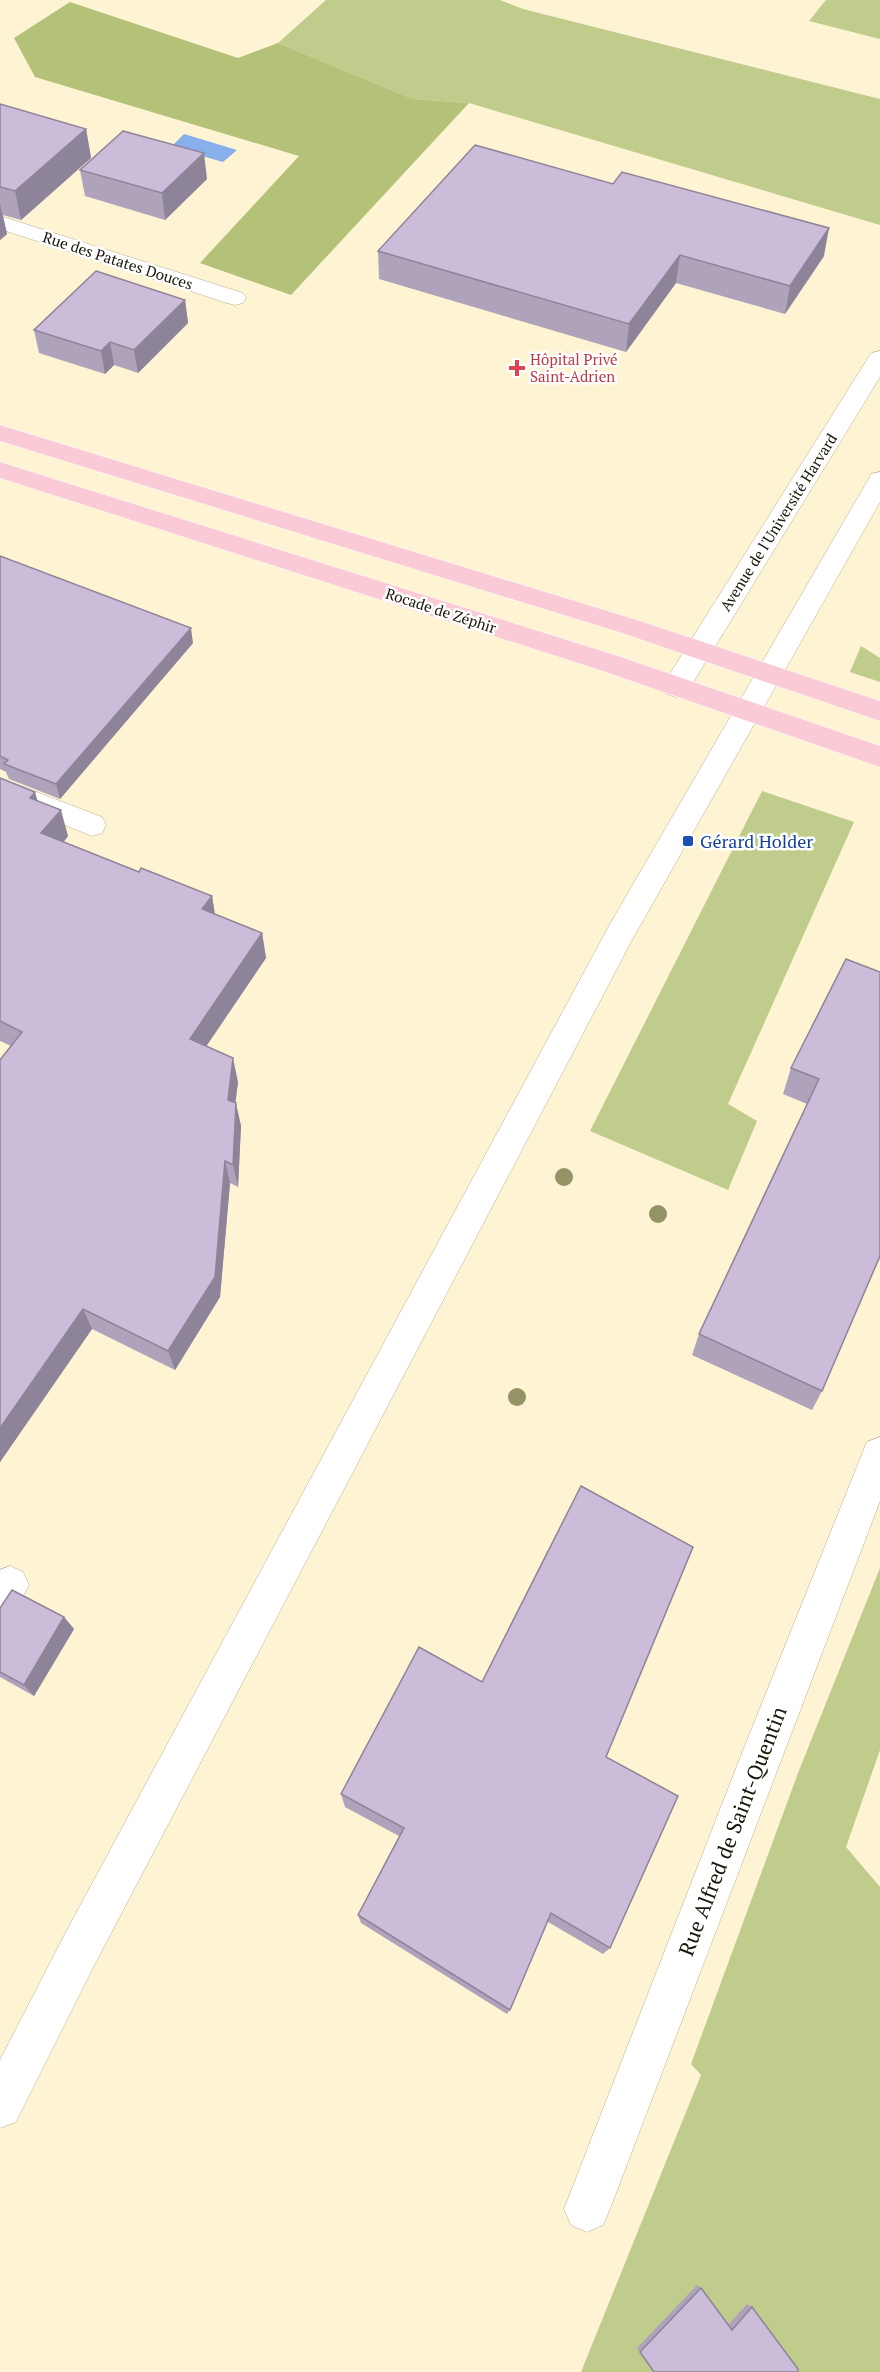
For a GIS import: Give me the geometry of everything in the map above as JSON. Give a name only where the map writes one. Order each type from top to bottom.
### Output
[{"type":"main road","points":[[0,433],[631,627],[880,711]]},
{"type":"main road","name":"Rocade de Zéphir","points":[[0,470],[598,659],[880,757]]},
{"type":"street","name":"Rue des Patates Douces","points":[[0,222],[235,298]]},
{"type":"street","name":"Avenue de l'Université Harvard","points":[[676,687],[880,358]]},
{"type":"street","points":[[0,2106],[82,1945],[604,964],[747,709],[880,480]]},
{"type":"street","points":[[0,788],[92,825]]},
{"type":"street","name":"Rue Alfred de Saint-Quentin","points":[[587,2209],[762,1753],[880,1454]]},
{"type":"green space","points":[[326,0],[500,0],[523,9],[880,99],[880,225],[469,103],[413,99],[278,43]]},
{"type":"green space","points":[[826,0],[880,0],[880,39],[809,21]]},
{"type":"green space","points":[[70,2],[238,58],[278,43],[413,99],[469,103],[291,295],[200,263],[299,156],[35,77],[14,38]]},
{"type":"green space","points":[[861,646],[880,658],[880,682],[850,672]]},
{"type":"green space","points":[[762,791],[854,822],[728,1104],[757,1121],[728,1190],[590,1131]]},
{"type":"green space","points":[[880,1568],[880,1750],[846,1847],[880,1887],[880,2372],[581,2372],[701,2075],[691,2064],[798,1773]]},
{"type":"water","points":[[184,134],[237,150],[223,162],[171,147]]},
{"type":"building","points":[[0,104],[86,129],[15,191],[0,187]]},
{"type":"building","points":[[123,131],[204,153],[162,193],[80,170]]},
{"type":"building","points":[[475,145],[613,184],[622,172],[829,228],[790,286],[680,255],[629,324],[378,251]]},
{"type":"building","points":[[96,271],[185,300],[134,350],[110,342],[101,351],[34,330]]},
{"type":"building","points":[[0,556],[191,628],[56,784],[4,764],[8,760],[0,756]]},
{"type":"building","points":[[0,778],[35,792],[30,798],[61,810],[41,833],[139,872],[141,868],[212,896],[202,909],[262,933],[190,1039],[233,1058],[228,1100],[236,1103],[233,1165],[225,1161],[215,1277],[168,1351],[83,1309],[0,1428],[0,1060],[22,1032],[0,1021]]},
{"type":"building","points":[[846,959],[880,972],[880,1256],[822,1391],[699,1334],[819,1079],[791,1068]]},
{"type":"building","points":[[581,1486],[693,1547],[606,1757],[678,1796],[610,1948],[551,1913],[510,2010],[358,1915],[404,1828],[341,1794],[419,1647],[482,1682]]},
{"type":"building","points":[[12,1590],[64,1617],[24,1685],[0,1672],[0,1608]]},
{"type":"building","points":[[701,2288],[732,2330],[752,2307],[798,2372],[654,2372],[640,2352]]},
{"type":"place","name":"Hôpital Privé Saint-Adrien","points":[[517,368]]},
{"type":"place","name":"Gérard Holder","points":[[688,841]]}]
